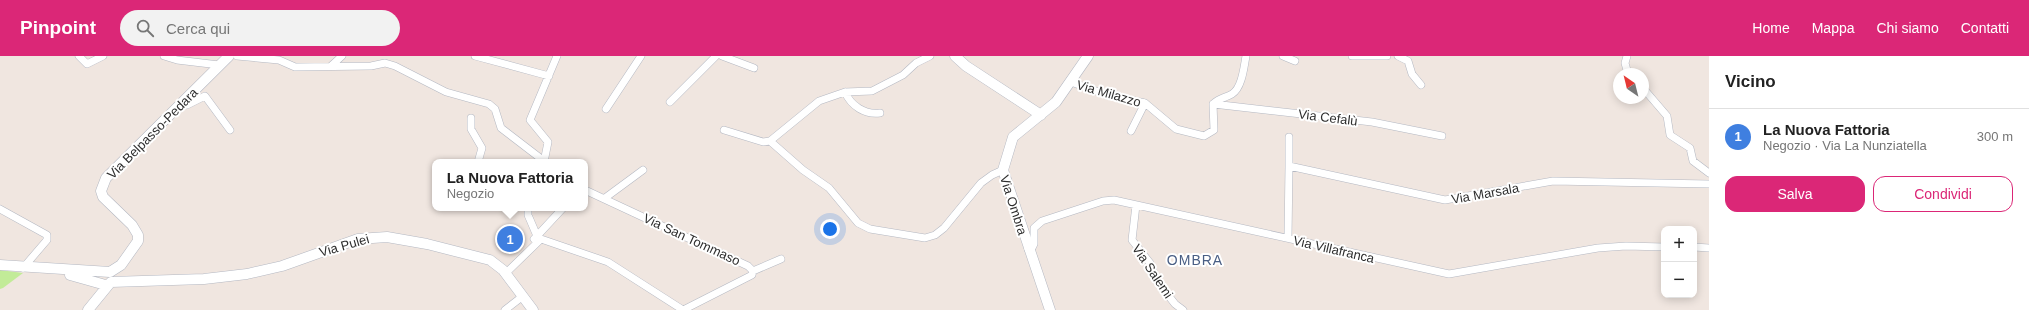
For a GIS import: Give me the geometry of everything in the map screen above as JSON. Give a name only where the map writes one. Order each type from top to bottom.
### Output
[{"type":"main road","name":"Via Belpasso-Pedara","points":[[109,278],[138,241],[136,231],[103,196],[101,191],[106,178],[229,56]]},
{"type":"main road","points":[[955,56],[966,66],[1041,115]]},
{"type":"main road","name":"Via Ombra","points":[[1050,310],[1002,170],[1013,136],[1056,102],[1088,56]]},
{"type":"main road","name":"Via Pulei","points":[[156,280],[204,279],[247,274],[282,266],[358,239],[375,236],[398,238],[471,254],[490,260],[504,272],[533,310]]},
{"type":"main road","points":[[0,265],[46,269],[109,278],[156,280]]},
{"type":"main road","points":[[46,269],[109,278],[131,276],[156,280]]},
{"type":"main road","points":[[87,310],[109,278]]},
{"type":"main road","points":[[87,310],[94,296],[109,278]]},
{"type":"street","points":[[79,56],[87,64],[103,56]]},
{"type":"street","points":[[164,56],[177,60],[219,65]]},
{"type":"street","points":[[238,56],[279,60],[295,67],[371,66],[385,63],[427,81],[446,92],[486,102],[494,109],[501,128],[540,159]]},
{"type":"street","points":[[331,66],[342,56]]},
{"type":"street","points":[[475,56],[549,76]]},
{"type":"street","points":[[545,159],[548,142],[530,120],[557,56]]},
{"type":"street","points":[[606,109],[640,56]]},
{"type":"street","points":[[670,102],[716,56]]},
{"type":"street","points":[[722,56],[754,68]]},
{"type":"street","points":[[724,130],[763,142],[770,141],[819,101],[845,92],[872,91],[909,71],[916,63],[930,56]]},
{"type":"street","points":[[1213,104],[1218,99],[1236,91],[1246,56]]},
{"type":"street","points":[[1283,56],[1296,61]]},
{"type":"street","points":[[1352,56],[1387,56]]},
{"type":"street","points":[[1398,56],[1408,61],[1412,74],[1421,85]]},
{"type":"street","points":[[1626,68],[1625,64],[1627,56]]},
{"type":"street","name":"Via Milazzo","points":[[1071,82],[1107,95],[1145,103],[1173,128],[1204,136],[1210,134],[1214,130],[1213,104]]},
{"type":"street","points":[[845,92],[846,96],[864,112],[870,114],[880,113]]},
{"type":"street","points":[[1649,95],[1667,116],[1670,135],[1690,148],[1693,161],[1709,173]]},
{"type":"street","points":[[178,106],[187,105],[205,96],[230,130]]},
{"type":"street","points":[[1131,131],[1145,103]]},
{"type":"street","name":"Via Cefalù","points":[[1213,104],[1372,122],[1442,136]]},
{"type":"street","points":[[471,118],[471,129],[484,151],[480,159]]},
{"type":"street","points":[[1288,238],[1289,137]]},
{"type":"street","points":[[770,141],[803,170],[829,188],[858,223],[870,229],[925,238],[933,236],[955,216],[973,191],[988,175],[1002,170]]},
{"type":"street","name":"Via Marsala","points":[[1289,166],[1445,200],[1553,181],[1709,184]]},
{"type":"street","points":[[605,198],[643,170]]},
{"type":"street","name":"Via San Tommaso","points":[[539,238],[608,262],[683,310],[752,274],[753,271],[748,266],[588,191]]},
{"type":"street","name":"Via Villafranca","points":[[1028,249],[1032,248],[1034,244],[1034,228],[1042,221],[1108,200],[1136,204],[1449,274],[1598,248],[1626,246],[1661,247]]},
{"type":"street","name":"Via Salemi","points":[[1136,204],[1132,240],[1150,263],[1157,281],[1175,304],[1183,310]]},
{"type":"street","points":[[0,209],[48,236],[23,268]]},
{"type":"street","points":[[528,211],[528,215],[539,238]]},
{"type":"street","points":[[504,272],[539,238],[561,211]]},
{"type":"street","points":[[1697,247],[1709,248]]},
{"type":"street","points":[[753,271],[781,259]]},
{"type":"street","points":[[505,310],[523,296]]},
{"type":"green space","points":[[0,270],[23,273],[0,289]]},
{"type":"place","name":"La Nuova Fattoria","points":[[510,239]]},
{"type":"district","name":"OMBRA","points":[[1195,260]]}]
